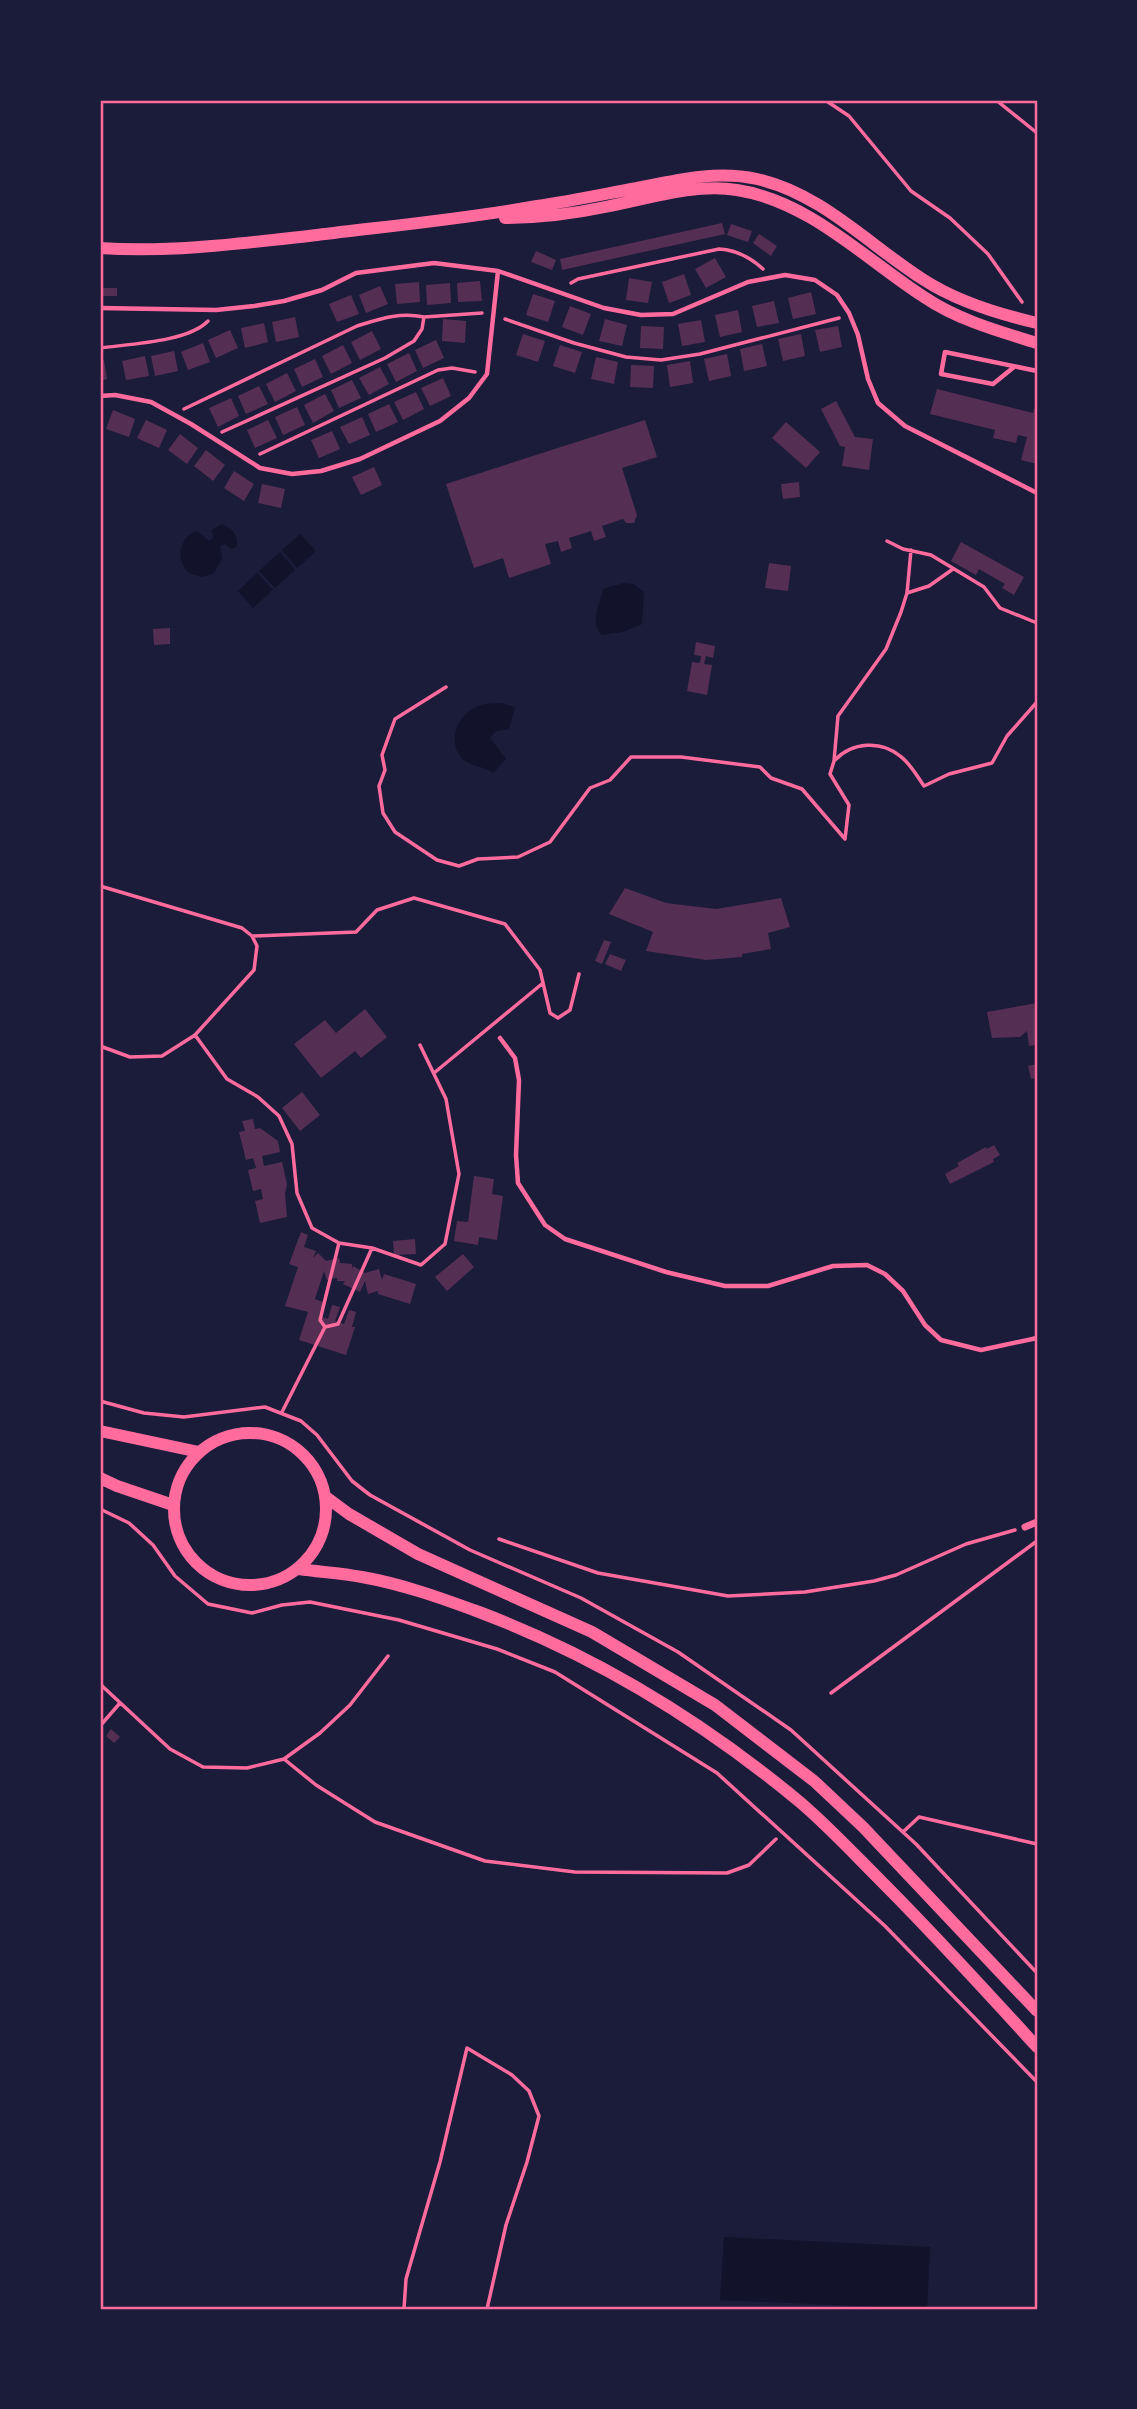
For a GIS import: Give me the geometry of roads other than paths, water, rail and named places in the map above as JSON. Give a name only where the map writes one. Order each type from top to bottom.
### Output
[{"type":"main road","points":[[100,248],[133,250],[219,246],[466,219],[678,179],[722,174],[758,179],[796,192],[926,282],[959,299],[1037,323]]},
{"type":"main road","points":[[466,219],[536,218],[703,189],[735,189],[796,209],[926,298],[961,317],[1037,343]]},
{"type":"main road","points":[[100,1431],[199,1452]]},
{"type":"main road","points":[[231,1434],[267,1434],[285,1440],[314,1466],[326,1497],[325,1525],[318,1544],[299,1569],[267,1584],[243,1585],[220,1580],[201,1567],[185,1550],[176,1528],[173,1505],[177,1485],[186,1467],[199,1452],[214,1441],[231,1434]]},
{"type":"main road","points":[[100,1478],[173,1505]]},
{"type":"main road","points":[[326,1497],[349,1514],[418,1554],[592,1632],[715,1705],[814,1781],[863,1827],[1037,2011]]},
{"type":"main road","points":[[299,1569],[362,1577],[452,1602],[533,1633],[646,1692],[726,1746],[803,1805],[934,1935],[1037,2047]]},
{"type":"street","points":[[1025,1527],[1037,1522]]},
{"type":"lane","points":[[100,308],[211,310],[284,301],[322,290],[356,273],[434,264],[498,271],[616,310],[641,315],[673,314],[748,282],[785,275],[815,280],[837,295],[849,313],[858,335],[868,379],[878,403],[905,426],[1037,494]]},
{"type":"lane","points":[[100,396],[115,395],[151,402],[260,468],[292,474],[321,471],[360,459],[440,421],[469,398],[487,374],[498,271]]},
{"type":"lane","points":[[1014,367],[993,384],[941,374],[945,352],[1037,371]]},
{"type":"lane","points":[[500,1038],[514,1058],[519,1080],[516,1155],[518,1183],[545,1225],[565,1240],[666,1272],[725,1286],[768,1286],[833,1266],[867,1265],[885,1275],[903,1291],[925,1325],[941,1340],[981,1350],[1037,1338]]}]
